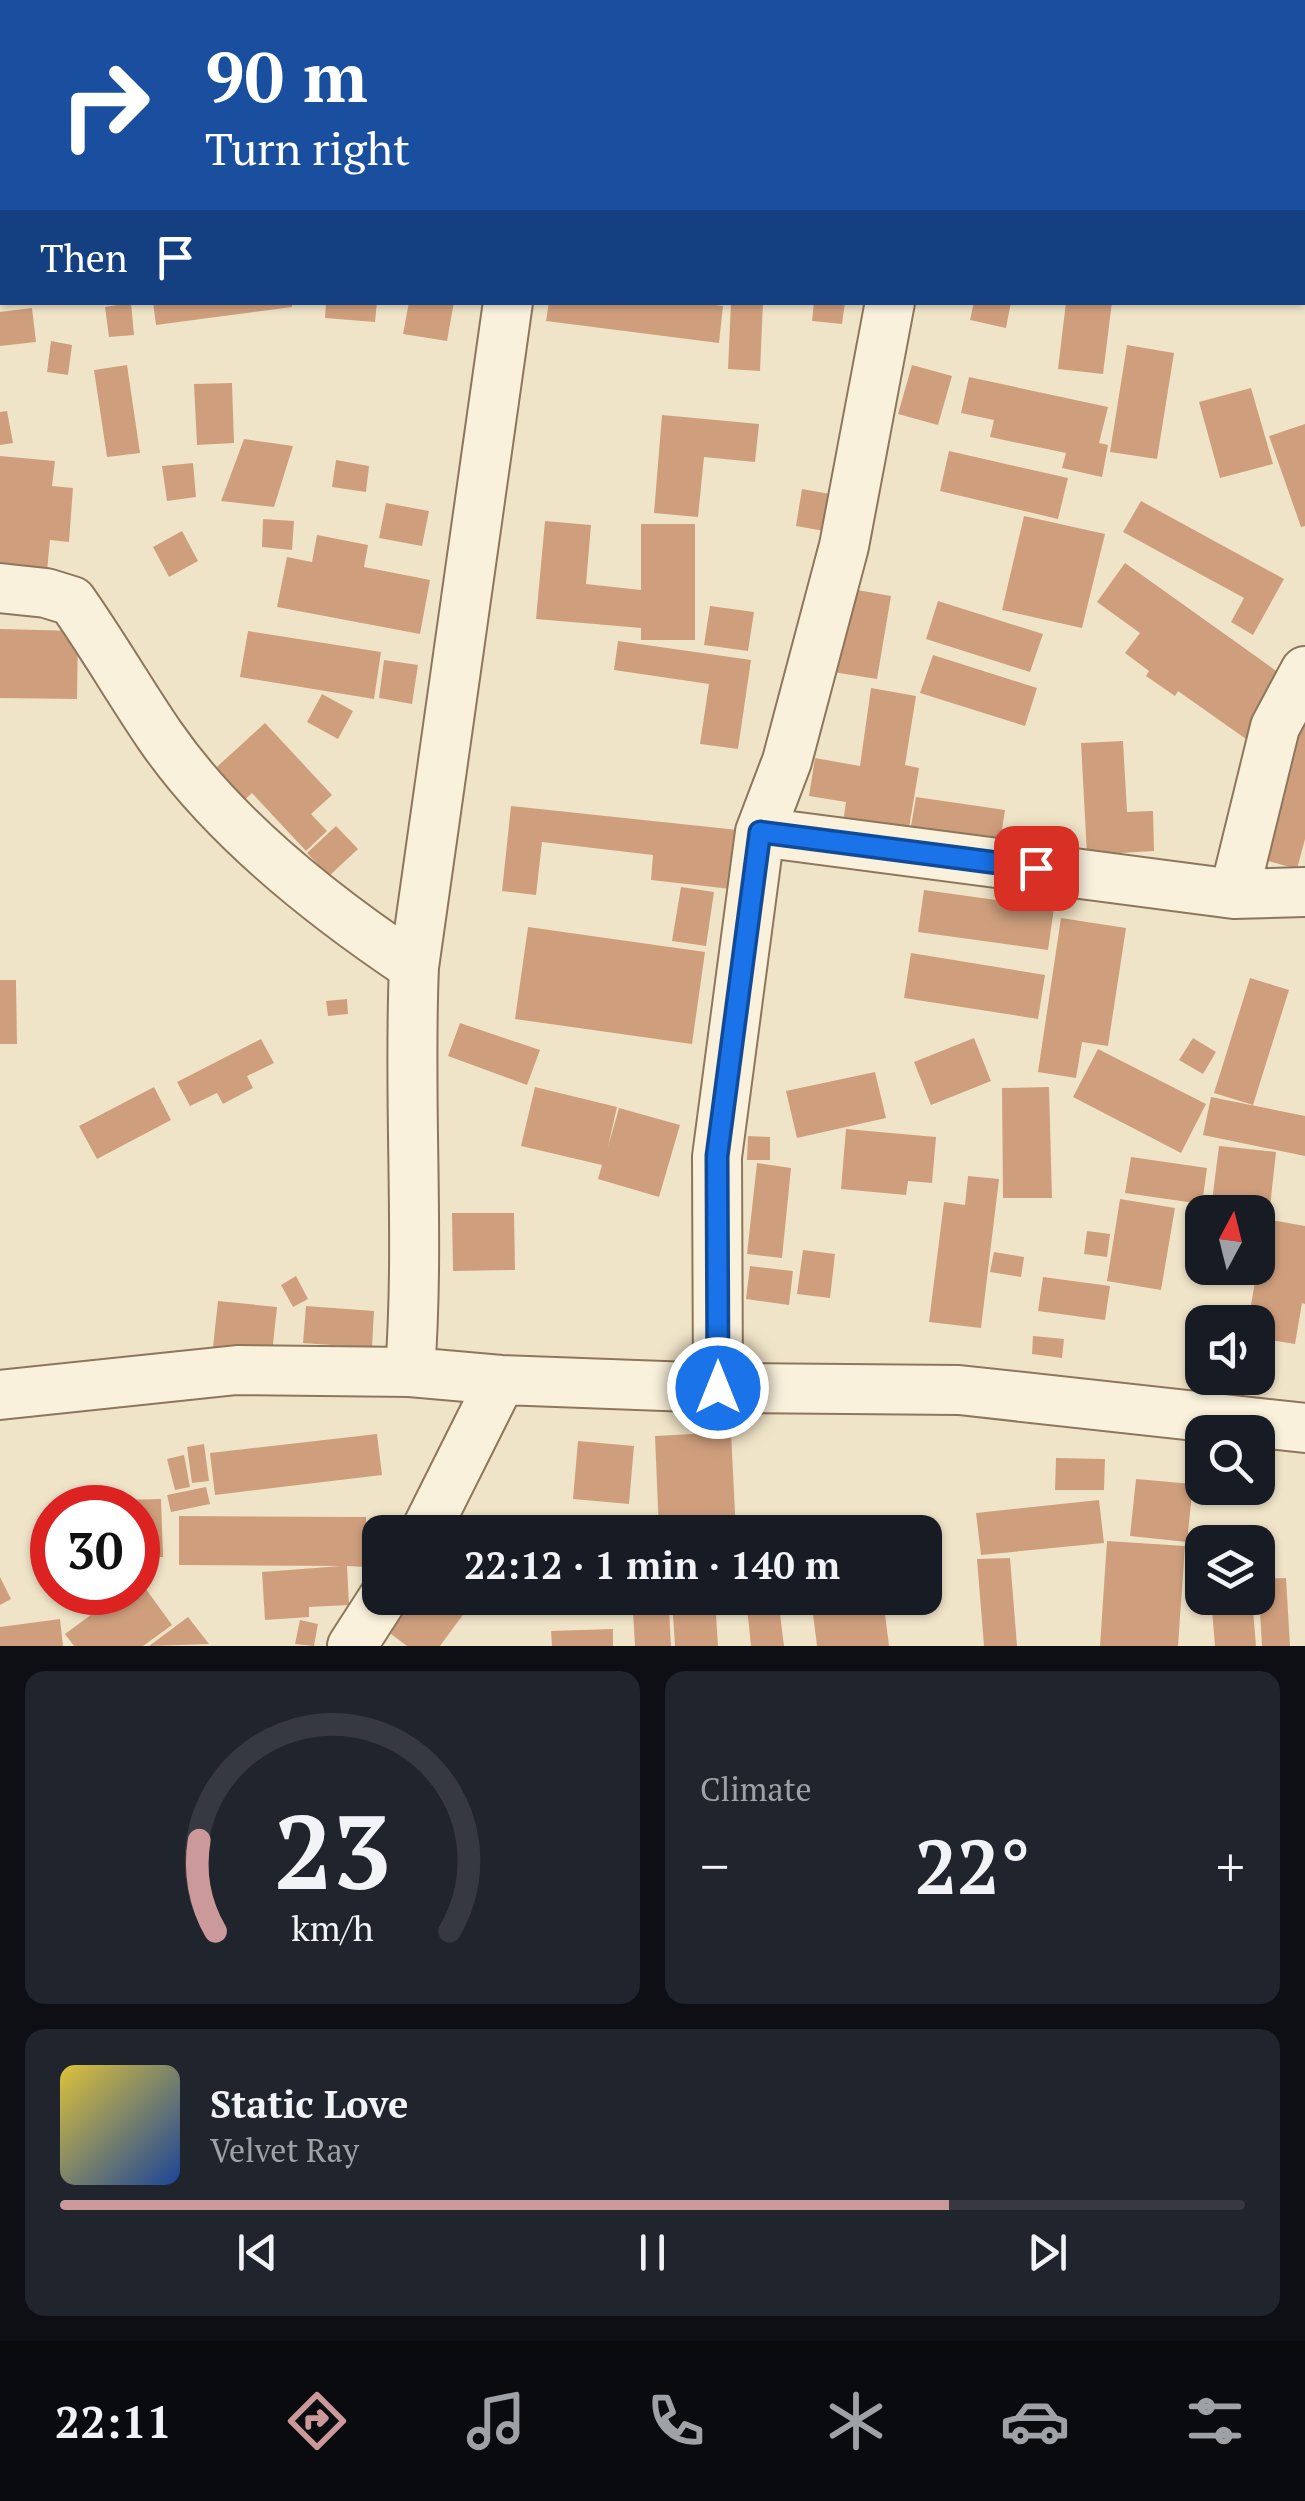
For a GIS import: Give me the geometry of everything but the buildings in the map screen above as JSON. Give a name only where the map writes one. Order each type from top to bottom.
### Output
[{"type":"street","points":[[410,1372],[415,1301],[410,1040],[414,967],[508,305]]},
{"type":"street","points":[[718,1388],[717,1156],[760,832],[786,761],[844,546],[889,305]]},
{"type":"street","points":[[0,588],[72,602],[162,738],[216,804],[362,932],[414,967]]},
{"type":"street","points":[[1234,894],[1274,727],[1305,671]]},
{"type":"street","points":[[760,832],[1234,894],[1305,892]]},
{"type":"street","points":[[0,1396],[236,1370],[410,1372],[501,1380],[718,1388],[959,1390],[1305,1428]]},
{"type":"street","points":[[433,1515],[501,1380]]},
{"type":"street","points":[[352,1646],[372,1615]]},
{"type":"route","points":[[718,1388],[717,1156],[760,832],[1036,868]]}]
